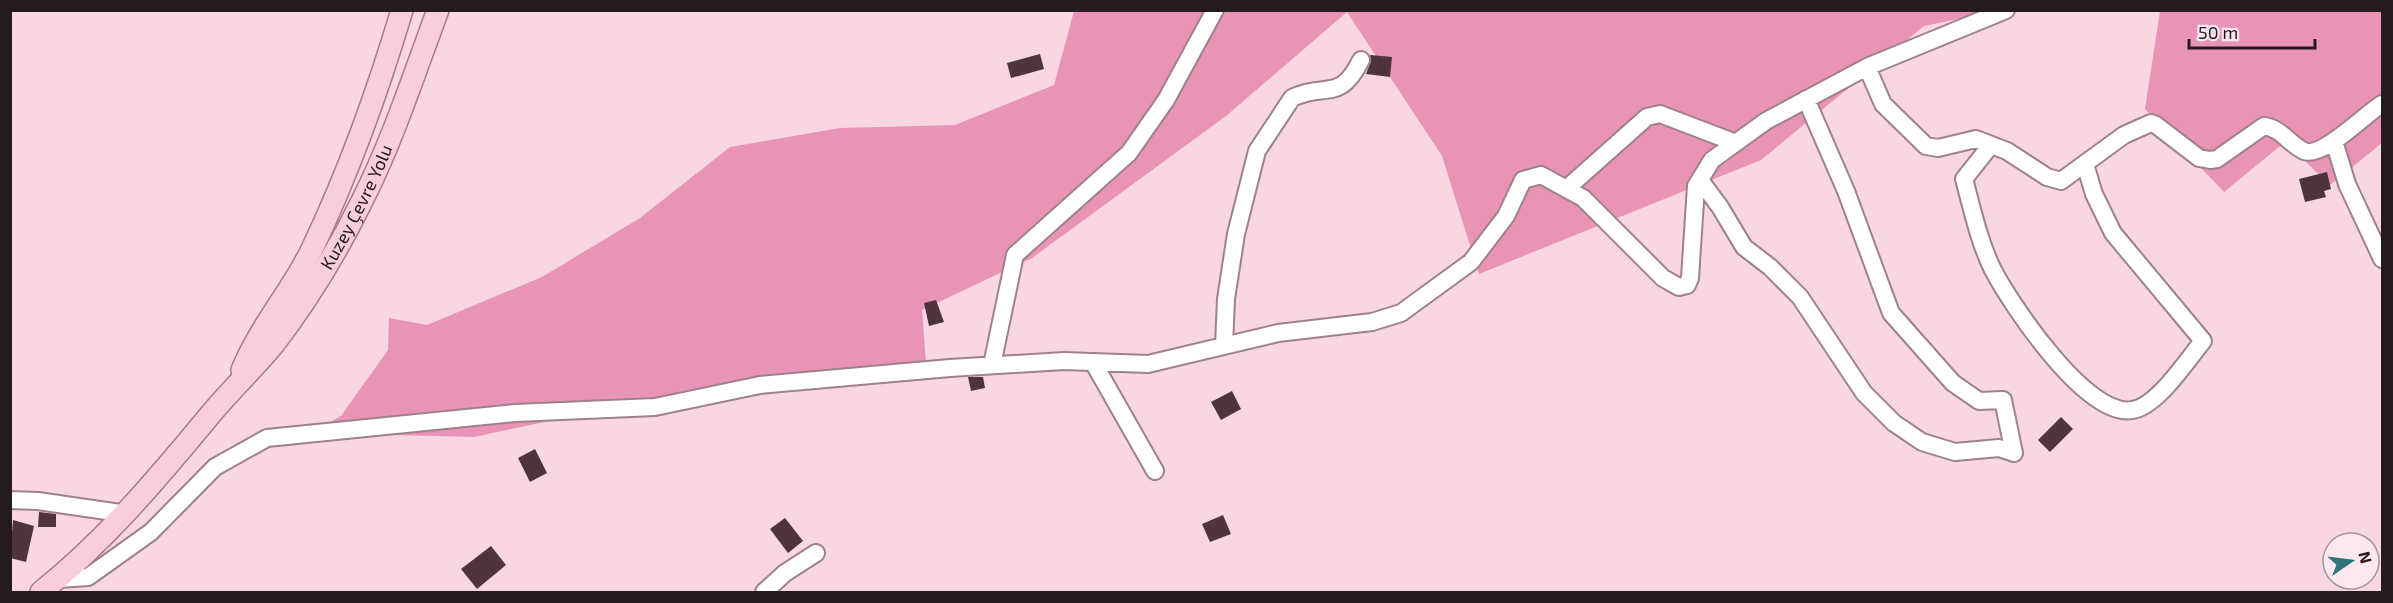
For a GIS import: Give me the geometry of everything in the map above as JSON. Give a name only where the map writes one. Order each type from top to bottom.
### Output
[{"type":"main road","name":"Kuzey Çevre Yolu","points":[[237,383],[255,339],[312,249],[352,155],[386,63],[402,10]]},
{"type":"main road","name":"Kuzey Çevre Yolu","points":[[41,592],[127,514],[237,383],[273,344],[326,265],[362,201],[396,125],[438,10]]},
{"type":"street","points":[[992,365],[1015,255],[1129,153],[1166,100],[1215,10]]},
{"type":"street","points":[[58,579],[88,577],[151,532],[214,467],[267,438],[515,413],[656,407],[760,385],[992,365],[1092,362],[1148,364],[1278,333],[1372,322],[1401,313],[1472,262],[1506,216],[1523,180],[1541,176],[1582,198],[1663,278],[1679,287],[1687,285],[1690,278],[1696,186],[1712,160],[1766,121],[1868,67],[2006,10]]},
{"type":"street","points":[[1224,346],[1226,299],[1236,234],[1257,151],[1292,98],[1299,94],[1342,87],[1351,80],[1361,60]]},
{"type":"street","points":[[1868,67],[1883,104],[1926,146],[1938,148],[1976,139],[2007,151],[2047,177],[2061,181],[2124,135],[2151,123],[2156,124],[2199,158],[2217,159],[2264,126],[2286,136],[2306,152],[2315,153],[2382,104]]},
{"type":"street","points":[[1700,180],[1744,247],[1770,267],[1800,297],[1864,393],[1894,423],[1922,442],[1955,452],[1999,448],[2014,453],[2003,400],[1979,401],[1953,383],[1891,313],[1846,191],[1806,99]]},
{"type":"street","points":[[1566,189],[1647,117],[1660,114],[1736,143]]},
{"type":"street","points":[[2334,141],[2347,184],[2382,259]]},
{"type":"street","points":[[1992,145],[1964,179],[1992,269],[2023,320],[2064,370],[2096,399],[2119,411],[2134,410],[2154,399],[2203,341],[2113,232],[2094,194],[2085,164]]},
{"type":"street","points":[[1092,362],[1155,471]]},
{"type":"street","points":[[10,500],[38,501],[127,514]]},
{"type":"street","points":[[764,592],[785,573],[816,554]]},
{"type":"shaded area","points":[[1074,11],[1998,11],[1924,26],[1761,160],[1479,274],[1442,156],[1347,12],[1226,116],[1032,258],[922,310],[926,363],[739,380],[474,437],[311,433],[341,416],[388,350],[389,318],[427,325],[542,277],[640,218],[730,147],[840,128],[955,125],[1054,85]]},
{"type":"shaded area","points":[[2160,11],[2382,11],[2382,143],[2330,185],[2285,142],[2224,192],[2145,109]]},
{"type":"building","points":[[1040,54],[1044,69],[1011,78],[1007,63]]},
{"type":"building","points":[[1370,55],[1392,57],[1390,77],[1366,74],[1371,61]]},
{"type":"building","points":[[2327,172],[2331,189],[2324,191],[2326,197],[2305,202],[2299,179]]},
{"type":"building","points":[[936,300],[944,322],[929,326],[924,303]]},
{"type":"building","points":[[968,377],[983,377],[985,388],[971,391]]},
{"type":"building","points":[[1232,391],[1241,409],[1221,420],[1211,402]]},
{"type":"building","points":[[2061,417],[2073,429],[2050,452],[2038,440]]},
{"type":"building","points":[[535,449],[547,473],[530,482],[518,458]]},
{"type":"building","points":[[39,512],[56,514],[56,527],[38,527]]},
{"type":"building","points":[[1223,515],[1231,534],[1210,542],[1202,524]]},
{"type":"building","points":[[785,518],[803,541],[788,553],[770,529]]},
{"type":"building","points":[[13,520],[34,526],[26,562],[10,558]]},
{"type":"building","points":[[491,546],[506,565],[477,589],[461,569]]}]
